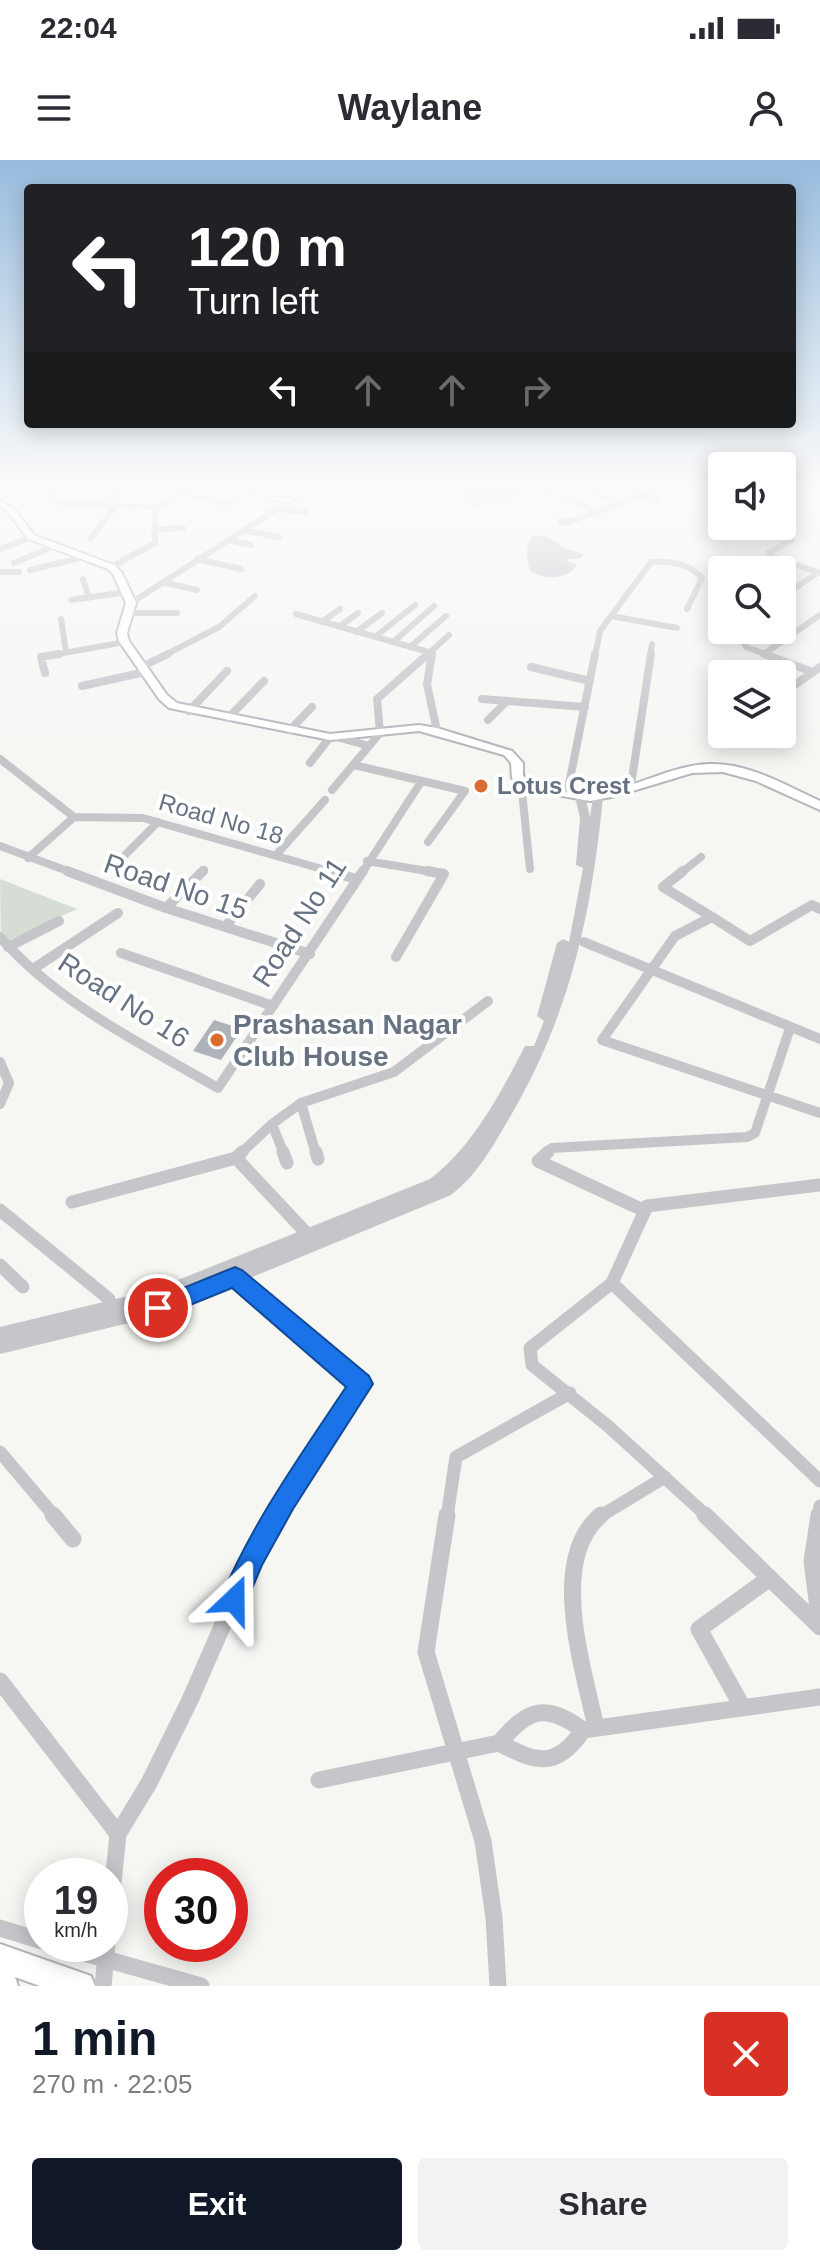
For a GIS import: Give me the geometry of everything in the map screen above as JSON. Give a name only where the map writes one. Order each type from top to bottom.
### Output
[{"type":"main road","points":[[116,572],[130,608],[122,633],[125,642],[173,706],[334,737],[419,728],[437,731],[508,753],[517,763],[516,773],[521,782],[573,795],[598,797],[631,785],[703,769],[722,768],[820,806]]},
{"type":"main road","points":[[0,1958],[81,1986]]},
{"type":"street","points":[[130,608],[177,572]]},
{"type":"street","points":[[0,1346],[158,1308],[235,1277],[442,1180],[461,1159],[508,1091],[531,1049],[544,1014],[579,887],[585,818],[573,795],[585,707],[600,631],[643,572]]},
{"type":"street","points":[[687,609],[702,578],[697,572]]},
{"type":"street","points":[[796,587],[819,573]]},
{"type":"street","points":[[83,579],[89,598]]},
{"type":"street","points":[[162,582],[197,590],[185,599]]},
{"type":"street","points":[[71,600],[126,592]]},
{"type":"street","points":[[82,686],[143,670],[246,608],[255,596]]},
{"type":"street","points":[[375,637],[415,605]]},
{"type":"street","points":[[393,642],[434,606]]},
{"type":"street","points":[[130,608],[177,613]]},
{"type":"street","points":[[322,622],[340,609]]},
{"type":"street","points":[[339,627],[358,613]]},
{"type":"street","points":[[356,632],[382,613]]},
{"type":"street","points":[[296,614],[432,653]]},
{"type":"street","points":[[764,654],[820,615]]},
{"type":"street","points":[[410,647],[446,616]]},
{"type":"street","points":[[611,616],[677,628]]},
{"type":"street","points":[[61,619],[66,652]]},
{"type":"street","points":[[332,790],[380,733],[377,699],[449,635]]},
{"type":"street","points":[[45,673],[41,657],[125,642]]},
{"type":"street","points":[[631,785],[652,644]]},
{"type":"street","points":[[744,644],[764,654],[816,670]]},
{"type":"street","points":[[432,653],[427,684],[437,731]]},
{"type":"street","points":[[531,667],[590,681]]},
{"type":"street","points":[[796,684],[816,670]]},
{"type":"street","points":[[189,711],[227,671]]},
{"type":"street","points":[[228,718],[264,681]]},
{"type":"street","points":[[482,699],[585,707]]},
{"type":"street","points":[[488,720],[507,701]]},
{"type":"street","points":[[290,730],[312,707]]},
{"type":"street","points":[[310,763],[334,737],[369,746]]},
{"type":"street","points":[[0,759],[74,817],[28,858]]},
{"type":"street","points":[[354,765],[465,791],[428,842]]},
{"type":"street","name":"Road No 11","points":[[218,1088],[310,954],[367,861],[421,782]]},
{"type":"street","points":[[521,782],[530,869]]},
{"type":"street","points":[[0,1335],[154,1298],[452,1186],[475,1160],[520,1091],[538,1055],[561,994],[590,880],[598,797]]},
{"type":"street","points":[[276,855],[325,800]]},
{"type":"street","name":"Road No 18","points":[[74,817],[123,815],[158,822],[356,879]]},
{"type":"street","points":[[119,861],[158,822]]},
{"type":"street","name":"Road No 15","points":[[0,846],[166,908],[310,954]]},
{"type":"street","points":[[701,857],[663,887],[750,941],[812,905],[820,909]]},
{"type":"street","points":[[367,861],[444,874],[396,957]]},
{"type":"street","points":[[166,908],[204,870]]},
{"type":"street","points":[[225,927],[260,884]]},
{"type":"street","points":[[33,969],[118,913]]},
{"type":"street","points":[[712,917],[675,936],[602,1040],[820,1113]]},
{"type":"street","points":[[8,947],[59,921]]},
{"type":"street","name":"Road No 16","points":[[0,937],[33,969],[81,1004],[218,1088]]},
{"type":"street","points":[[584,942],[820,1039]]},
{"type":"street","points":[[121,953],[273,1006]]},
{"type":"street","points":[[72,1202],[236,1158],[272,1124],[301,1103],[394,1072],[488,1001]]},
{"type":"street","points":[[645,1211],[538,1161],[552,1148],[747,1137],[755,1133],[790,1028]]},
{"type":"street","points":[[0,1062],[11,1081],[9,1093],[0,1104]]},
{"type":"street","points":[[301,1103],[318,1159]]},
{"type":"street","points":[[272,1124],[287,1163]]},
{"type":"street","points":[[236,1158],[313,1240]]},
{"type":"street","points":[[820,1185],[647,1206],[612,1283],[530,1348],[532,1365],[570,1393],[665,1477],[820,1626]]},
{"type":"street","points":[[0,1210],[109,1299]]},
{"type":"street","points":[[0,1265],[23,1287]]},
{"type":"street","points":[[116,1858],[118,1834],[149,1783],[190,1700],[253,1556],[284,1500],[361,1384],[235,1277]]},
{"type":"street","points":[[612,1283],[820,1481]]},
{"type":"street","points":[[498,1986],[494,1918],[483,1841],[426,1652],[456,1457],[570,1393]]},
{"type":"street","points":[[0,1452],[73,1539]]},
{"type":"street","points":[[590,1729],[571,1602],[579,1547],[585,1532],[598,1518],[665,1477]]},
{"type":"street","points":[[820,1506],[812,1561],[820,1626]]},
{"type":"street","points":[[743,1708],[699,1629],[770,1578]]},
{"type":"street","points":[[0,1681],[118,1834]]},
{"type":"street","points":[[319,1780],[499,1743],[517,1720],[531,1712],[560,1715],[590,1729],[820,1697]]},
{"type":"street","points":[[499,1743],[523,1756],[546,1761],[565,1754],[590,1729]]},
{"type":"street","points":[[0,1928],[24,1935]]},
{"type":"street","points":[[128,1960],[201,1986]]},
{"type":"street","points":[[103,1986],[105,1962]]},
{"type":"shaded area","points":[[532,572],[570,572],[555,577]]},
{"type":"shaded area","points":[[0,879],[77,909],[1,944]]},
{"type":"building","name":"Prashasan Nagar Club House","points":[[214,1020],[242,1029],[221,1060],[193,1051]]},
{"type":"place","name":"Lotus Crest","points":[[481,786]]},
{"type":"place","name":"Prashasan Nagar Club House","points":[[217,1040]]},
{"type":"route","points":[[158,1308],[235,1277],[361,1384],[284,1500],[253,1556],[234,1600]]}]
